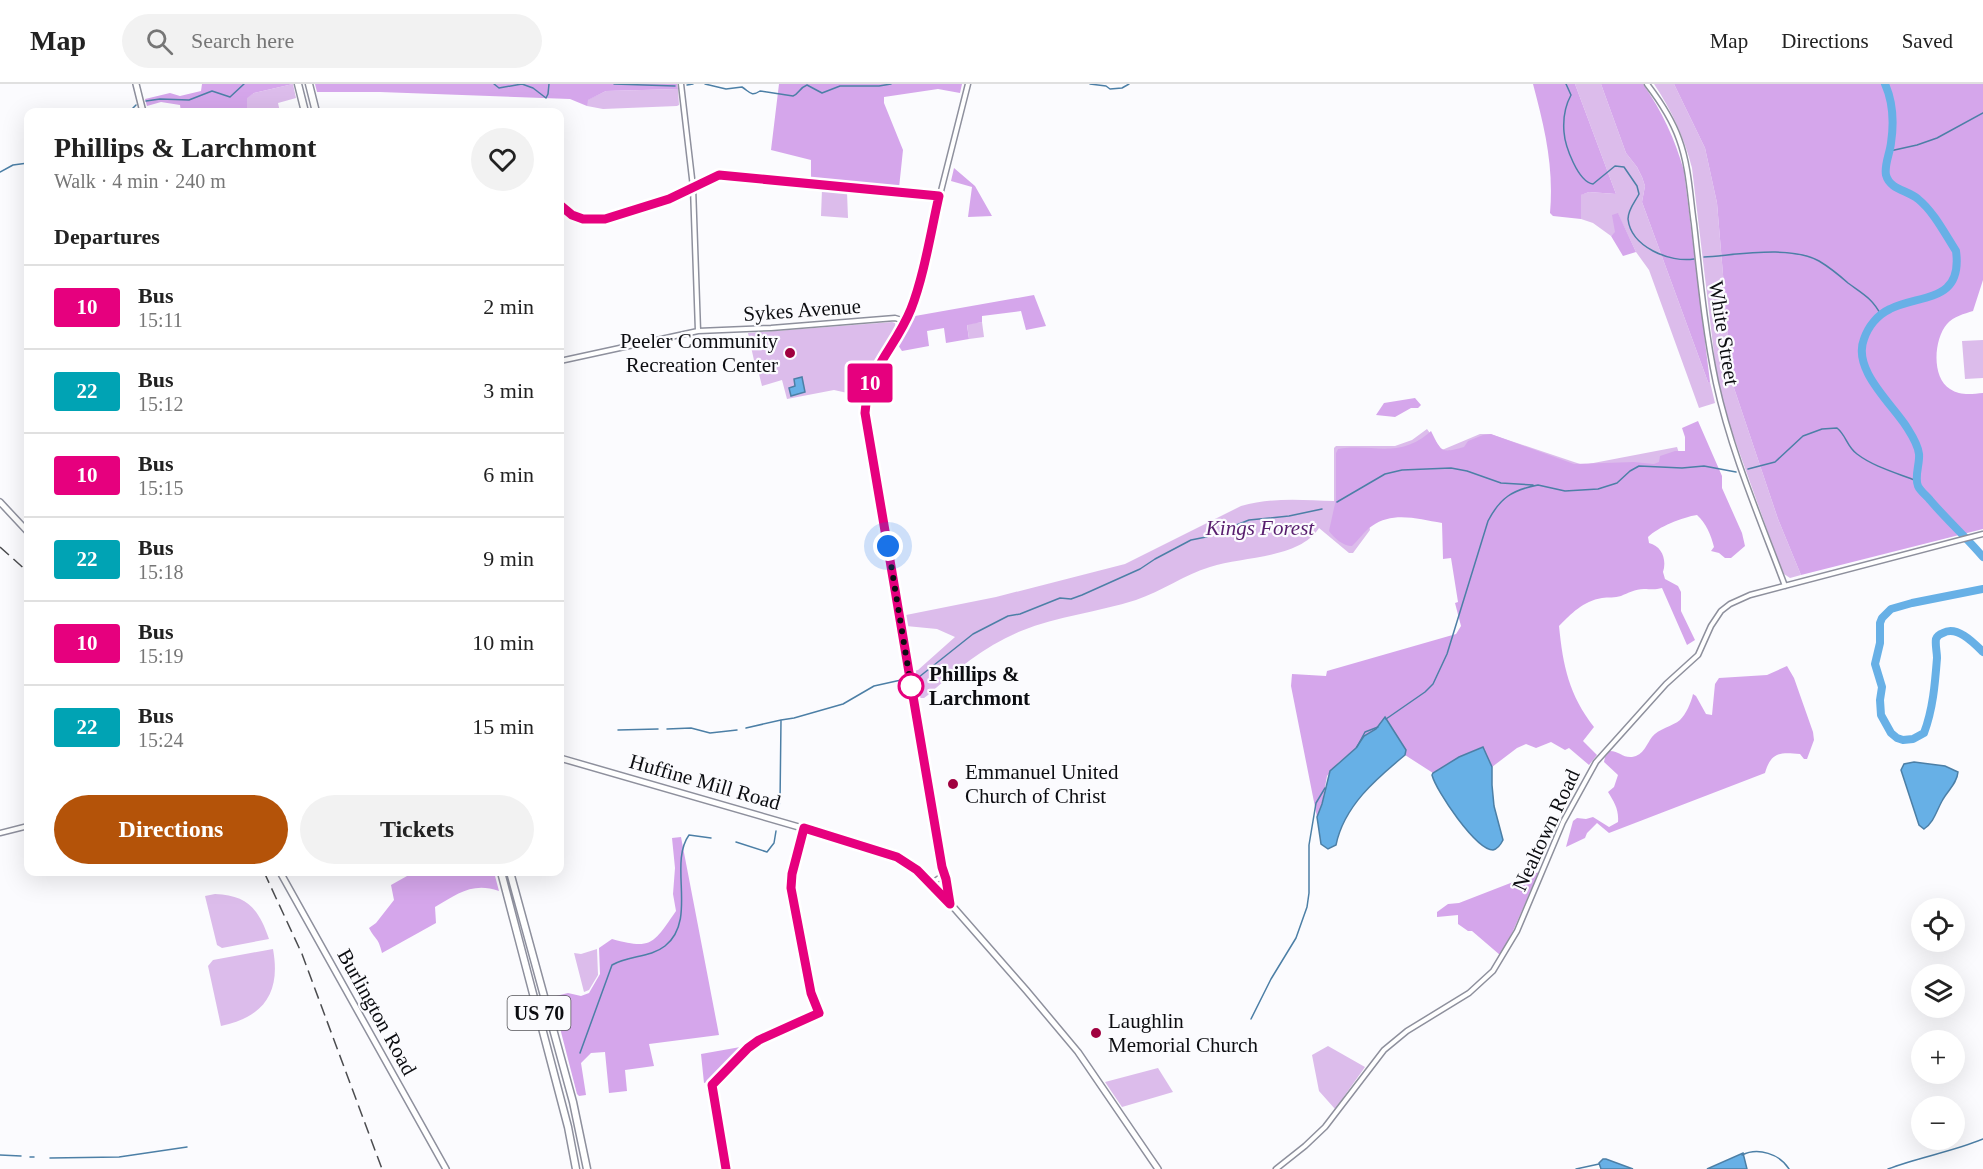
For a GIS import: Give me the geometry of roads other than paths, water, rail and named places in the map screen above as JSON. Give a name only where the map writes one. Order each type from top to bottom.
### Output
[{"type":"highway","points":[[298,84],[304,108]]},
{"type":"highway","points":[[309,84],[315,108]]},
{"type":"highway","name":"US 70","points":[[502,876],[566,1119],[576,1169]]},
{"type":"highway","name":"US 70","points":[[511,876],[573,1102],[587,1169]]},
{"type":"main road","points":[[136,84],[142,108]]},
{"type":"main road","points":[[0,502],[24,527]]},
{"type":"main road","name":"Huffine Mill Road","points":[[564,759],[868,847],[897,857],[917,870],[932,883],[1078,1052],[1158,1169]]},
{"type":"main road","name":"Burlington Road","points":[[282,876],[446,1169]]},
{"type":"street","points":[[681,84],[693,187],[698,331]]},
{"type":"street","points":[[950,904],[865,421],[867,393],[872,377],[905,321],[916,291],[968,84]]},
{"type":"street","name":"White Street","points":[[1647,84],[1679,137],[1688,171],[1698,262],[1716,383],[1741,466],[1785,586]]},
{"type":"street","name":"Sykes Avenue","points":[[564,360],[698,331],[771,328],[895,318],[905,321]]},
{"type":"street","name":"Nealtown Road","points":[[1276,1169],[1325,1127],[1384,1050],[1407,1031],[1469,993],[1493,971],[1517,931],[1563,822],[1596,762],[1666,684],[1698,655],[1711,626],[1721,611],[1742,598],[1983,534]]},
{"type":"street","points":[[0,832],[24,827]]},
{"type":"street","points":[[932,883],[940,877],[942,867]]},
{"type":"water","points":[[802,377],[805,392],[791,396],[789,388],[795,386],[794,379]]},
{"type":"water","points":[[1385,717],[1406,750],[1405,755],[1363,794],[1346,818],[1336,845],[1328,849],[1321,844],[1317,817],[1330,771],[1356,748],[1364,736],[1376,729]]},
{"type":"water","points":[[1483,747],[1492,767],[1494,806],[1503,840],[1493,850],[1477,841],[1467,830],[1449,806],[1432,775],[1459,757]]},
{"type":"water","points":[[1914,762],[1945,766],[1958,772],[1956,780],[1944,797],[1933,820],[1924,829],[1919,825],[1901,770],[1904,764]]},
{"type":"water","points":[[1743,1153],[1747,1169],[1707,1169]]},
{"type":"water","points":[[1603,1159],[1633,1169],[1601,1169],[1599,1163]]},
{"type":"waterway","points":[[146,101],[189,100],[212,91],[230,97],[244,84]]},
{"type":"waterway","points":[[494,84],[499,88],[522,84],[533,88],[546,98],[549,84]]},
{"type":"waterway","points":[[614,84],[675,86]]},
{"type":"waterway","points":[[687,85],[693,84]]},
{"type":"waterway","points":[[705,84],[726,89],[742,87],[752,94],[760,91],[793,96],[807,85],[822,93],[840,86],[891,84]]},
{"type":"waterway","points":[[1090,84],[1106,86],[1110,89],[1122,88],[1129,84]]},
{"type":"waterway","points":[[1566,84],[1571,95],[1564,118],[1565,138],[1573,162],[1582,177],[1593,184],[1615,166],[1624,167],[1637,186],[1639,194],[1628,215],[1636,238],[1653,251],[1663,255],[1684,260],[1694,259]]},
{"type":"waterway","points":[[1885,84],[1890,98],[1893,120],[1886,175],[1891,184],[1918,199],[1934,217],[1956,251],[1956,268],[1953,280],[1937,294],[1902,304],[1877,318],[1864,339],[1863,362],[1875,385],[1916,443],[1919,454],[1917,479],[1919,488],[1983,557]]},
{"type":"waterway","points":[[133,108],[136,105]]},
{"type":"waterway","points":[[1890,151],[1937,138],[1983,113]]},
{"type":"waterway","points":[[0,172],[13,165],[24,164]]},
{"type":"waterway","points":[[1704,257],[1763,252],[1794,253],[1807,256],[1819,261],[1863,293],[1881,315]]},
{"type":"waterway","points":[[1748,469],[1775,462],[1803,436],[1822,429],[1837,428],[1854,451],[1864,459],[1917,481]]},
{"type":"waterway","points":[[1538,485],[1565,491],[1598,489],[1617,483],[1639,466],[1682,468],[1704,466],[1736,472]]},
{"type":"waterway","points":[[1337,502],[1385,474],[1402,470],[1451,468],[1501,483],[1533,485]]},
{"type":"waterway","points":[[1386,719],[1433,684],[1447,654],[1488,521],[1497,506],[1508,496],[1538,485]]},
{"type":"waterway","points":[[919,677],[973,634],[1008,616],[1020,614],[1060,598],[1071,599],[1082,595],[1140,569],[1191,540],[1206,537],[1249,520],[1289,516],[1322,509]]},
{"type":"waterway","points":[[1983,589],[1891,609],[1882,618],[1875,664],[1882,687],[1881,715],[1891,733],[1903,740],[1913,739],[1924,733],[1933,696],[1937,658],[1936,638],[1939,635],[1954,631],[1970,640],[1983,652]]},
{"type":"waterway","points":[[746,728],[794,718],[843,704],[874,686],[901,680]]},
{"type":"waterway","points":[[777,808],[780,803],[781,720]]},
{"type":"waterway","points":[[1357,747],[1365,732],[1378,727]]},
{"type":"waterway","points":[[667,729],[691,728],[710,733],[737,730]]},
{"type":"waterway","points":[[618,730],[658,729]]},
{"type":"waterway","points":[[1251,1019],[1271,979],[1296,938],[1307,907],[1309,845],[1316,803],[1325,788]]},
{"type":"waterway","points":[[736,842],[767,852],[774,843],[776,831]]},
{"type":"waterway","points":[[580,1053],[612,965],[659,950],[675,935],[682,907],[681,861],[683,847],[689,835],[711,838]]},
{"type":"waterway","points":[[1888,1169],[1983,1139]]},
{"type":"waterway","points":[[50,1158],[119,1157],[187,1147]]},
{"type":"waterway","points":[[1742,1155],[1755,1152],[1768,1153],[1780,1159],[1789,1169]]},
{"type":"waterway","points":[[0,1155],[21,1156]]},
{"type":"waterway","points":[[1576,1169],[1599,1164]]},
{"type":"railway","points":[[0,547],[24,568]]},
{"type":"railway","points":[[266,876],[302,954],[382,1169]]},
{"type":"place","name":"Peeler Community Recreation Center","points":[[790,353]]},
{"type":"place","name":"Phillips & Larchmont","points":[[911,686]]},
{"type":"place","name":"Emmanuel United Church of Christ","points":[[953,784]]},
{"type":"place","name":"Laughlin Memorial Church","points":[[1096,1033]]},
{"type":"park label","name":"Kings Forest","points":[[1260,528]]}]
